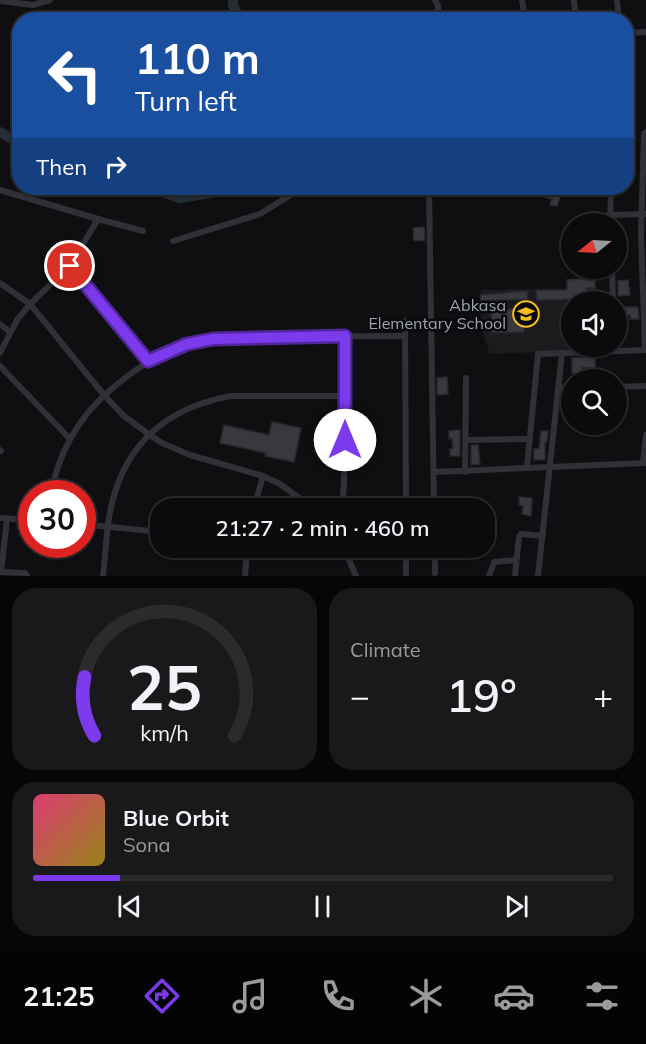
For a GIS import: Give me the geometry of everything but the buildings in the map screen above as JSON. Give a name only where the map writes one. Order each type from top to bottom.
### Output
[{"type":"street","points":[[0,1],[33,5],[50,0]]},
{"type":"street","points":[[627,349],[645,350],[644,134],[646,132]]},
{"type":"street","points":[[17,195],[143,231]]},
{"type":"street","points":[[173,241],[260,214],[291,195]]},
{"type":"street","points":[[429,195],[434,498]]},
{"type":"street","points":[[610,213],[611,195]]},
{"type":"street","points":[[627,214],[644,214]]},
{"type":"street","points":[[0,352],[17,320],[30,304],[70,266],[98,219]]},
{"type":"street","points":[[70,266],[148,361]]},
{"type":"street","points":[[0,285],[30,304],[104,396],[124,416],[150,435],[190,455],[263,476],[280,484],[299,498]]},
{"type":"street","points":[[405,321],[406,498]]},
{"type":"street","points":[[0,324],[10,332]]},
{"type":"street","points":[[342,498],[345,336]]},
{"type":"street","points":[[54,480],[59,462],[70,439],[89,412],[104,396],[132,371],[148,361],[187,344],[213,339],[404,336]]},
{"type":"street","points":[[527,467],[538,354],[561,353]]},
{"type":"street","points":[[538,576],[562,357]]},
{"type":"street","points":[[0,366],[70,439]]},
{"type":"street","points":[[465,472],[466,378]]},
{"type":"street","points":[[627,387],[646,386]]},
{"type":"street","points":[[103,576],[112,501],[120,479],[132,457],[150,435],[174,415],[213,399],[231,396],[345,396]]},
{"type":"street","points":[[434,472],[644,462],[646,435]]},
{"type":"street","points":[[466,440],[529,440]]},
{"type":"street","points":[[257,498],[263,476]]},
{"type":"street","points":[[4,518],[0,572],[25,573],[27,576]]},
{"type":"street","points":[[96,525],[150,531]]},
{"type":"street","points":[[515,576],[519,536],[521,534],[543,536]]},
{"type":"street","points":[[245,576],[246,558]]},
{"type":"street","points":[[348,558],[356,576]]},
{"type":"street","points":[[406,558],[406,576]]},
{"type":"street","points":[[435,558],[435,573]]},
{"type":"street","points":[[489,576],[494,562],[516,560]]},
{"type":"shaded area","name":"Abkasa Elementary School","points":[[597,288],[597,291],[561,291],[561,351],[490,354],[481,327],[481,290]]},
{"type":"waterway","points":[[233,0],[237,12]]},
{"type":"waterway","points":[[0,132],[12,139]]},
{"type":"waterway","points":[[171,195],[180,198],[198,195]]},
{"type":"place","name":"Abkasa Elementary School","points":[[526,314]]},
{"type":"route","points":[[70,266],[148,361],[187,344],[213,339],[345,336],[345,440]]}]
